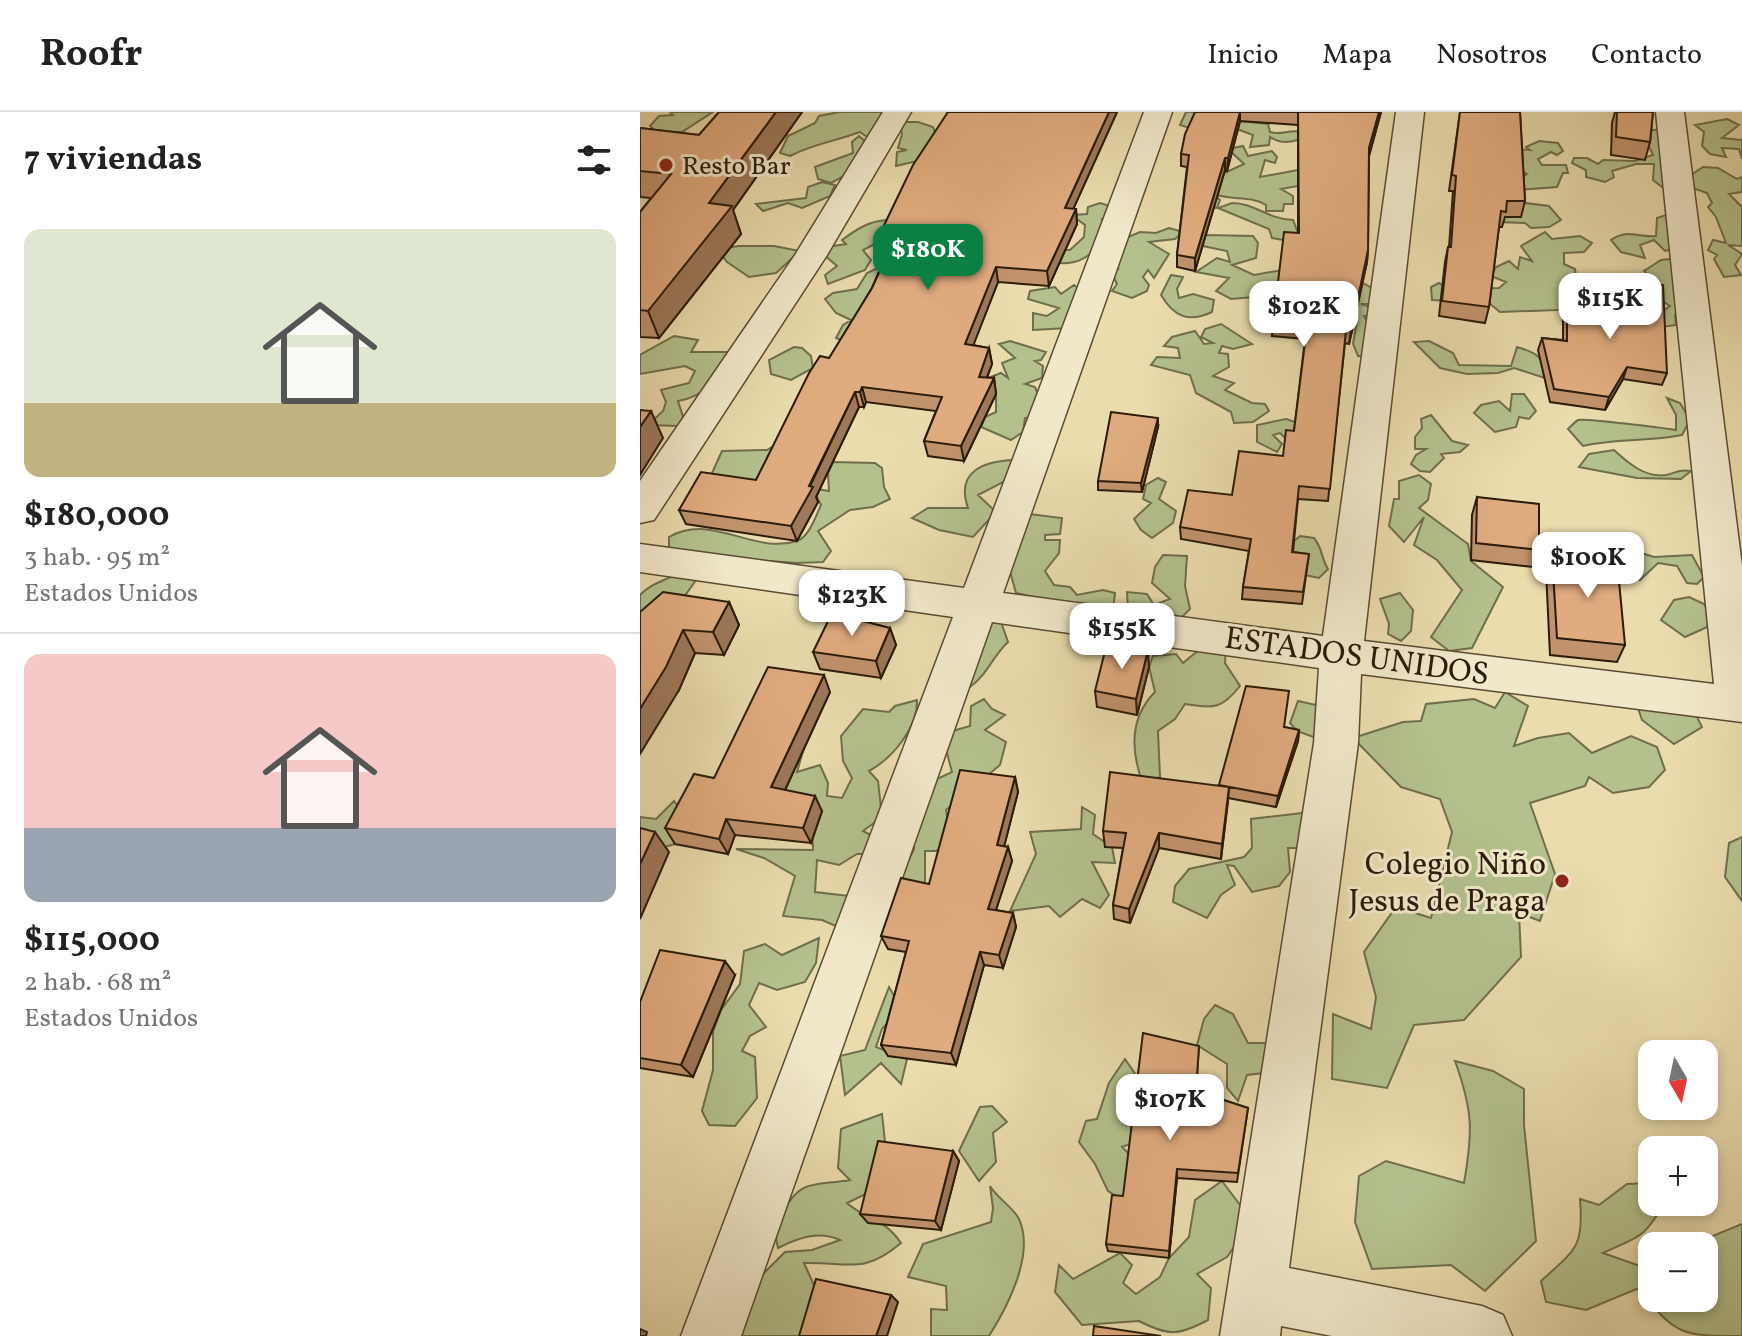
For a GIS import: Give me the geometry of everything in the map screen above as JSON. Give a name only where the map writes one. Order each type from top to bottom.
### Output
[{"type":"street","points":[[640,510],[811,255],[897,112]]},
{"type":"street","points":[[711,1336],[1158,112]]},
{"type":"street","points":[[1410,112],[1341,655],[1336,743],[1252,1313],[1482,1336]]},
{"type":"street","points":[[1670,112],[1740,705]]},
{"type":"street","name":"ESTADOS UNIDOS","points":[[640,558],[978,602],[1341,655],[1740,705]]},
{"type":"green space","points":[[670,112],[713,112],[682,132],[656,132],[650,126],[659,116],[673,115]]},
{"type":"green space","points":[[839,112],[898,112],[870,139],[860,132],[790,156],[780,153],[788,136],[815,123],[819,116]]},
{"type":"green space","points":[[1186,112],[1205,112],[1211,118],[1268,124],[1270,132],[1274,133],[1301,132],[1298,140],[1284,142],[1270,137],[1269,145],[1250,147],[1253,135],[1237,129],[1196,130],[1180,125]]},
{"type":"green space","points":[[1727,119],[1739,125],[1722,138],[1742,140],[1742,159],[1739,149],[1722,148],[1726,157],[1710,154],[1702,146],[1704,132],[1695,125]]},
{"type":"green space","points":[[899,122],[918,122],[933,127],[937,136],[917,161],[896,166],[897,152],[907,150],[898,148],[902,134]]},
{"type":"green space","points":[[1661,129],[1673,185],[1662,187],[1653,180],[1654,164],[1636,164],[1612,171],[1614,177],[1605,182],[1586,177],[1586,170],[1572,163],[1574,158],[1587,158],[1598,164],[1603,160],[1635,161],[1653,155],[1647,142],[1648,131]]},
{"type":"green space","points":[[859,136],[866,142],[846,175],[831,183],[818,179],[815,167],[853,153],[852,142]]},
{"type":"green space","points":[[1539,141],[1558,143],[1563,151],[1557,155],[1551,152],[1538,159],[1542,165],[1566,165],[1568,173],[1563,173],[1557,187],[1502,191],[1527,174],[1514,167],[1517,149],[1530,150],[1526,147]]},
{"type":"green space","points":[[1243,146],[1248,156],[1272,151],[1277,157],[1275,163],[1265,160],[1260,177],[1298,170],[1298,186],[1281,189],[1293,196],[1293,204],[1284,204],[1283,211],[1266,211],[1266,205],[1260,202],[1214,194],[1220,200],[1217,208],[1200,206],[1220,175],[1244,164],[1228,149]]},
{"type":"green space","points":[[1703,167],[1718,168],[1737,179],[1742,177],[1742,192],[1729,194],[1742,207],[1742,246],[1728,245],[1742,254],[1735,265],[1741,275],[1724,277],[1714,259],[1717,255],[1708,250],[1713,240],[1726,243],[1716,217],[1708,207],[1712,203],[1707,193],[1679,183]]},
{"type":"green space","points":[[822,182],[835,185],[830,196],[802,208],[788,203],[763,211],[756,204],[806,198],[808,187]]},
{"type":"green space","points":[[1517,202],[1549,206],[1561,220],[1549,227],[1531,228],[1525,223],[1497,222]]},
{"type":"green space","points":[[1100,203],[1110,206],[1109,218],[1102,219],[1101,239],[1096,247],[1082,259],[1053,262],[1047,249],[1070,250],[1084,237],[1085,225],[1071,215],[1087,214],[1088,207]]},
{"type":"green space","points":[[1232,203],[1293,220],[1298,233],[1289,241],[1272,238],[1269,229],[1218,208]]},
{"type":"green space","points":[[1672,213],[1673,249],[1665,251],[1654,240],[1640,245],[1645,258],[1621,252],[1611,240],[1628,234],[1656,236],[1657,218]]},
{"type":"green space","points":[[887,220],[879,242],[863,250],[871,260],[865,270],[828,284],[825,275],[837,266],[823,254],[827,247],[846,244],[842,240],[858,229]]},
{"type":"green space","points":[[1169,228],[1183,232],[1175,239],[1149,242],[1169,254],[1154,278],[1148,270],[1143,277],[1149,285],[1147,291],[1132,298],[1112,291],[1117,284],[1110,269],[1118,269],[1109,245],[1140,232],[1156,233]]},
{"type":"green space","points":[[1545,232],[1552,239],[1580,236],[1592,243],[1584,252],[1564,253],[1564,264],[1575,269],[1578,291],[1564,297],[1588,309],[1576,313],[1565,306],[1558,310],[1500,312],[1489,303],[1432,300],[1431,287],[1439,283],[1448,289],[1499,288],[1506,282],[1491,276],[1496,267],[1509,261],[1518,269],[1520,257],[1532,261],[1521,246]]},
{"type":"green space","points":[[1206,235],[1253,236],[1258,243],[1256,258],[1232,265],[1254,275],[1299,267],[1277,295],[1231,299],[1216,291],[1229,278],[1196,272],[1217,258],[1230,262],[1227,251],[1203,246],[1200,240]]},
{"type":"green space","points":[[774,246],[800,251],[776,273],[749,277],[727,262],[717,249]]},
{"type":"green space","points":[[1678,258],[1699,312],[1675,315],[1676,325],[1649,329],[1597,308],[1597,302],[1611,301],[1615,315],[1644,315],[1664,310],[1670,306],[1651,293],[1646,284],[1651,278],[1644,271],[1661,260]]},
{"type":"green space","points":[[897,259],[848,343],[836,338],[843,325],[851,320],[836,313],[825,299],[833,293],[857,289],[867,273]]},
{"type":"green space","points":[[1171,275],[1183,277],[1177,289],[1179,298],[1193,294],[1214,300],[1212,312],[1189,317],[1171,308],[1161,295]]},
{"type":"green space","points":[[1365,284],[1378,292],[1378,304],[1361,304],[1370,307],[1376,316],[1364,316],[1370,327],[1372,358],[1358,356],[1353,344],[1357,321],[1343,315],[1349,286]]},
{"type":"green space","points":[[1074,285],[1088,296],[1071,304],[1073,318],[1068,328],[1033,330],[1033,313],[1047,316],[1059,308],[1028,299],[1030,291],[1055,287],[1061,294]]},
{"type":"green space","points":[[1221,324],[1252,344],[1233,349],[1222,346],[1219,353],[1228,354],[1229,367],[1213,376],[1234,383],[1225,390],[1252,403],[1265,404],[1269,411],[1253,422],[1234,423],[1231,412],[1196,393],[1190,375],[1151,365],[1157,357],[1180,358],[1178,348],[1164,346],[1172,337],[1195,331],[1204,344],[1213,343],[1201,337],[1205,329]]},
{"type":"green space","points":[[674,336],[698,340],[691,352],[732,352],[705,390],[678,401],[683,417],[679,426],[648,425],[663,411],[666,402],[661,390],[689,383],[695,371],[685,366],[640,374],[640,355]]},
{"type":"green space","points":[[1010,341],[1046,352],[1041,360],[1035,361],[1043,366],[1042,378],[1025,384],[1035,387],[1043,406],[1040,415],[1025,418],[1023,432],[1011,440],[981,427],[985,417],[996,412],[996,394],[980,381],[1001,373],[1008,378],[1002,363],[1015,358],[999,344]]},
{"type":"green space","points":[[1429,341],[1453,353],[1459,365],[1511,366],[1517,347],[1524,349],[1541,360],[1545,378],[1514,368],[1498,373],[1467,374],[1440,368],[1414,342]]},
{"type":"green space","points":[[794,347],[802,348],[811,356],[813,368],[791,380],[771,374],[769,360]]},
{"type":"green space","points":[[1512,394],[1524,394],[1536,411],[1529,419],[1519,417],[1516,427],[1495,432],[1474,413],[1481,405],[1499,401],[1510,411]]},
{"type":"green space","points":[[1667,398],[1680,403],[1690,420],[1682,435],[1583,446],[1568,429],[1578,420],[1584,420],[1676,430],[1676,415]]},
{"type":"green space","points":[[1431,415],[1452,441],[1468,445],[1460,452],[1441,454],[1444,458],[1430,472],[1420,471],[1411,464],[1416,455],[1426,449],[1415,449],[1415,437],[1422,428],[1421,419]]},
{"type":"green space","points":[[1286,419],[1318,430],[1291,433],[1285,438],[1280,433],[1273,435],[1282,444],[1277,452],[1257,442],[1257,425]]},
{"type":"green space","points":[[777,444],[781,483],[829,491],[828,473],[833,462],[875,463],[882,468],[884,487],[890,499],[873,507],[850,510],[818,531],[831,551],[823,562],[669,554],[669,537],[685,531],[717,531],[764,543],[781,544],[797,541],[805,535],[821,505],[815,493],[707,484],[722,451],[767,450]]},
{"type":"green space","points":[[1614,450],[1631,464],[1651,474],[1691,471],[1681,479],[1637,478],[1579,467],[1589,454]]},
{"type":"green space","points":[[1015,460],[1017,475],[978,495],[996,512],[973,537],[939,530],[912,518],[928,508],[968,508],[966,485],[975,470],[993,463]]},
{"type":"green space","points":[[1419,475],[1431,484],[1428,500],[1419,508],[1468,544],[1471,561],[1503,587],[1472,648],[1449,651],[1431,637],[1462,590],[1437,560],[1414,545],[1424,517],[1404,542],[1389,526],[1394,499],[1399,499],[1399,481]]},
{"type":"green space","points":[[1158,478],[1166,482],[1159,499],[1176,511],[1173,523],[1152,538],[1141,530],[1134,519],[1151,503],[1143,499],[1146,485]]},
{"type":"green space","points":[[1029,514],[1062,518],[1060,534],[1045,535],[1045,540],[1060,540],[1059,553],[1045,571],[1054,585],[1070,587],[1077,595],[1103,590],[1115,593],[1113,610],[1016,593],[1009,568]]},
{"type":"green space","points":[[1300,536],[1314,538],[1319,546],[1328,569],[1319,578],[1300,574],[1283,555],[1293,550],[1294,541]]},
{"type":"green space","points":[[1609,543],[1654,557],[1692,555],[1704,577],[1697,584],[1687,583],[1677,566],[1658,563],[1640,580],[1603,568],[1590,554],[1590,547]]},
{"type":"green space","points":[[1163,555],[1187,556],[1185,586],[1190,609],[1177,622],[1128,611],[1127,592],[1147,594],[1154,605],[1170,599],[1152,583],[1155,567]]},
{"type":"green space","points":[[683,570],[696,580],[684,597],[640,616],[640,595]]},
{"type":"green space","points":[[1400,593],[1413,610],[1411,631],[1401,641],[1388,634],[1389,624],[1380,599]]},
{"type":"green space","points":[[1689,597],[1704,604],[1716,623],[1685,637],[1661,620],[1674,600]]},
{"type":"green space","points":[[982,613],[999,616],[1008,642],[970,687],[953,675]]},
{"type":"green space","points":[[1206,644],[1226,647],[1225,663],[1240,686],[1227,700],[1216,706],[1185,704],[1175,719],[1158,731],[1160,777],[1143,784],[1136,760],[1135,736],[1140,713],[1155,692],[1149,667],[1153,656],[1176,654],[1183,663]]},
{"type":"green space","points":[[1505,692],[1528,706],[1514,746],[1569,733],[1592,753],[1631,736],[1657,747],[1665,770],[1649,787],[1613,793],[1589,777],[1585,786],[1530,803],[1555,874],[1540,921],[1519,913],[1521,957],[1464,1020],[1414,1025],[1387,1088],[1332,1079],[1333,1014],[1371,1029],[1376,997],[1364,952],[1396,907],[1431,918],[1452,832],[1440,799],[1401,787],[1353,738],[1403,722],[1421,721],[1426,704],[1474,699],[1495,708]]},
{"type":"green space","points":[[984,699],[992,709],[1005,715],[985,730],[1006,742],[1000,765],[946,810],[951,842],[936,851],[925,851],[925,881],[921,887],[897,885],[914,849],[914,830],[937,779],[952,772],[942,734],[970,726],[971,706]]},
{"type":"green space","points":[[917,700],[909,731],[887,758],[869,771],[878,781],[882,817],[863,831],[873,836],[871,854],[857,854],[839,865],[817,860],[815,892],[850,896],[838,927],[822,920],[783,916],[795,876],[764,858],[736,849],[813,850],[812,837],[794,802],[755,764],[783,753],[803,751],[797,772],[820,765],[828,783],[827,796],[842,798],[852,778],[843,761],[841,736],[863,709],[889,712],[895,706]]},
{"type":"green space","points":[[1298,701],[1316,705],[1335,704],[1316,738],[1297,731],[1290,723]]},
{"type":"green space","points":[[1637,705],[1693,709],[1702,727],[1674,744],[1642,720]]},
{"type":"green space","points":[[674,801],[684,815],[674,834],[675,844],[658,849],[640,841],[640,817],[656,819]]},
{"type":"green space","points":[[1082,807],[1095,815],[1093,834],[1112,847],[1115,863],[1092,862],[1109,895],[1100,908],[1082,899],[1060,917],[1049,906],[1010,911],[1036,854],[1030,832],[1081,829]]},
{"type":"green space","points":[[1302,813],[1307,825],[1300,848],[1288,848],[1290,872],[1279,886],[1252,892],[1234,866],[1227,865],[1235,885],[1221,895],[1207,918],[1173,902],[1175,886],[1189,869],[1244,857],[1252,848],[1251,819]]},
{"type":"green space","points":[[1742,837],[1742,901],[1725,877],[1729,843]]},
{"type":"green space","points":[[819,938],[816,963],[805,982],[777,990],[759,983],[749,1005],[766,1027],[750,1036],[742,1051],[755,1057],[757,1098],[735,1126],[709,1125],[702,1111],[713,1070],[713,1032],[721,1010],[740,984],[744,951],[765,944],[782,955]]},
{"type":"green space","points":[[889,987],[901,1008],[882,1029],[876,1047],[907,1059],[901,1084],[881,1063],[845,1095],[840,1056],[865,1050]]},
{"type":"green space","points":[[1215,1005],[1233,1014],[1248,1043],[1271,1043],[1264,1073],[1247,1075],[1238,1101],[1227,1088],[1227,1064],[1197,1045],[1204,1019]]},
{"type":"green space","points":[[1125,1059],[1140,1081],[1133,1143],[1122,1147],[1132,1157],[1131,1205],[1108,1191],[1095,1164],[1079,1142],[1086,1121],[1097,1119],[1109,1083]]},
{"type":"green space","points":[[1455,1061],[1493,1071],[1524,1089],[1524,1125],[1536,1241],[1485,1291],[1451,1265],[1372,1269],[1355,1222],[1359,1176],[1386,1161],[1464,1183],[1470,1121]]},
{"type":"green space","points":[[992,1106],[1007,1122],[993,1133],[996,1162],[979,1181],[959,1151],[980,1107]]},
{"type":"green space","points":[[882,1114],[886,1151],[870,1192],[847,1203],[888,1228],[901,1243],[866,1263],[804,1263],[821,1301],[811,1336],[724,1336],[755,1297],[758,1279],[785,1252],[812,1250],[840,1240],[809,1236],[778,1248],[776,1230],[789,1202],[802,1189],[850,1180],[838,1168],[841,1129]]},
{"type":"green space","points":[[1222,1181],[1252,1221],[1227,1257],[1197,1274],[1211,1288],[1208,1320],[1173,1332],[1139,1321],[1082,1325],[1055,1292],[1059,1265],[1073,1279],[1120,1253],[1132,1265],[1123,1283],[1136,1294],[1160,1277],[1169,1258],[1189,1237],[1195,1200]]},
{"type":"green space","points":[[1638,1183],[1638,1216],[1656,1216],[1645,1230],[1638,1232],[1638,1236],[1603,1253],[1638,1265],[1638,1288],[1586,1310],[1546,1302],[1541,1281],[1570,1254],[1579,1238],[1580,1199],[1599,1205],[1627,1184]]},
{"type":"green space","points":[[990,1186],[1019,1219],[1023,1233],[1022,1263],[1011,1295],[989,1336],[931,1336],[931,1309],[947,1310],[946,1286],[908,1277],[923,1244],[991,1222]]},
{"type":"green space","points":[[1742,1224],[1742,1336],[1693,1333],[1682,1330],[1659,1312],[1718,1312],[1718,1234]]},
{"type":"building","points":[[719,112],[776,112],[709,203],[732,206],[648,311],[640,310],[640,212],[671,174],[640,171],[640,128],[699,135]]},
{"type":"building","points":[[948,112],[1109,112],[1065,208],[1076,209],[1047,271],[996,267],[965,344],[989,348],[979,377],[994,378],[961,446],[924,441],[942,397],[862,387],[860,392],[855,392],[809,486],[813,487],[791,526],[679,510],[701,472],[756,480],[809,373],[820,356],[829,358],[872,288],[892,244],[876,242],[913,165]]},
{"type":"building","points":[[1195,112],[1240,112],[1195,258],[1177,255],[1189,155],[1181,154],[1185,134]]},
{"type":"building","points":[[1298,112],[1379,112],[1369,148],[1368,250],[1351,331],[1346,330],[1330,489],[1299,486],[1292,552],[1309,554],[1303,592],[1243,587],[1251,539],[1180,527],[1188,490],[1232,495],[1239,451],[1283,456],[1286,430],[1294,431],[1307,327],[1273,324],[1284,232],[1299,233]]},
{"type":"building","points":[[1460,112],[1520,112],[1525,201],[1507,201],[1506,212],[1501,211],[1489,307],[1442,301],[1448,247],[1451,247],[1456,176],[1452,175]]},
{"type":"building","points":[[1617,112],[1653,112],[1650,142],[1616,137]]},
{"type":"building","points":[[1625,279],[1663,285],[1667,373],[1627,367],[1609,397],[1554,389],[1542,338],[1567,341],[1567,304],[1615,309]]},
{"type":"building","points":[[640,410],[651,411],[640,427]]},
{"type":"building","points":[[1111,412],[1158,418],[1141,483],[1098,481]]},
{"type":"building","points":[[1477,497],[1539,504],[1539,550],[1476,543]]},
{"type":"building","points":[[1552,554],[1617,560],[1625,645],[1557,638]]},
{"type":"building","points":[[663,592],[729,602],[713,632],[683,630],[666,667],[640,709],[640,612]]},
{"type":"building","points":[[832,613],[890,628],[876,661],[813,652]]},
{"type":"building","points":[[1107,643],[1148,650],[1136,699],[1095,691]]},
{"type":"building","points":[[768,667],[824,675],[771,787],[815,796],[803,828],[726,819],[719,839],[665,828],[694,774],[714,778]]},
{"type":"building","points":[[1246,686],[1289,691],[1284,727],[1299,730],[1278,796],[1219,785]]},
{"type":"building","points":[[960,770],[1015,777],[997,845],[1008,847],[988,909],[1013,913],[999,955],[980,952],[951,1053],[881,1045],[909,941],[881,936],[901,878],[929,884]]},
{"type":"building","points":[[1110,772],[1229,787],[1222,844],[1159,833],[1129,909],[1113,905],[1126,833],[1103,831]]},
{"type":"building","points":[[640,828],[655,832],[640,864]]},
{"type":"building","points":[[660,950],[725,961],[681,1065],[640,1058],[640,1002]]},
{"type":"building","points":[[1143,1033],[1199,1046],[1196,1091],[1248,1108],[1238,1173],[1177,1169],[1169,1251],[1106,1244],[1112,1195],[1123,1196]]},
{"type":"building","points":[[878,1141],[953,1151],[935,1221],[860,1214]]},
{"type":"building","points":[[816,1279],[891,1295],[876,1336],[799,1336]]},
{"type":"building","points":[[1094,1326],[1161,1336],[1093,1336]]},
{"type":"place","name":"Resto Bar","points":[[666,165]]},
{"type":"place","name":"Colegio Niño Jesus de Praga","points":[[1562,881]]}]
